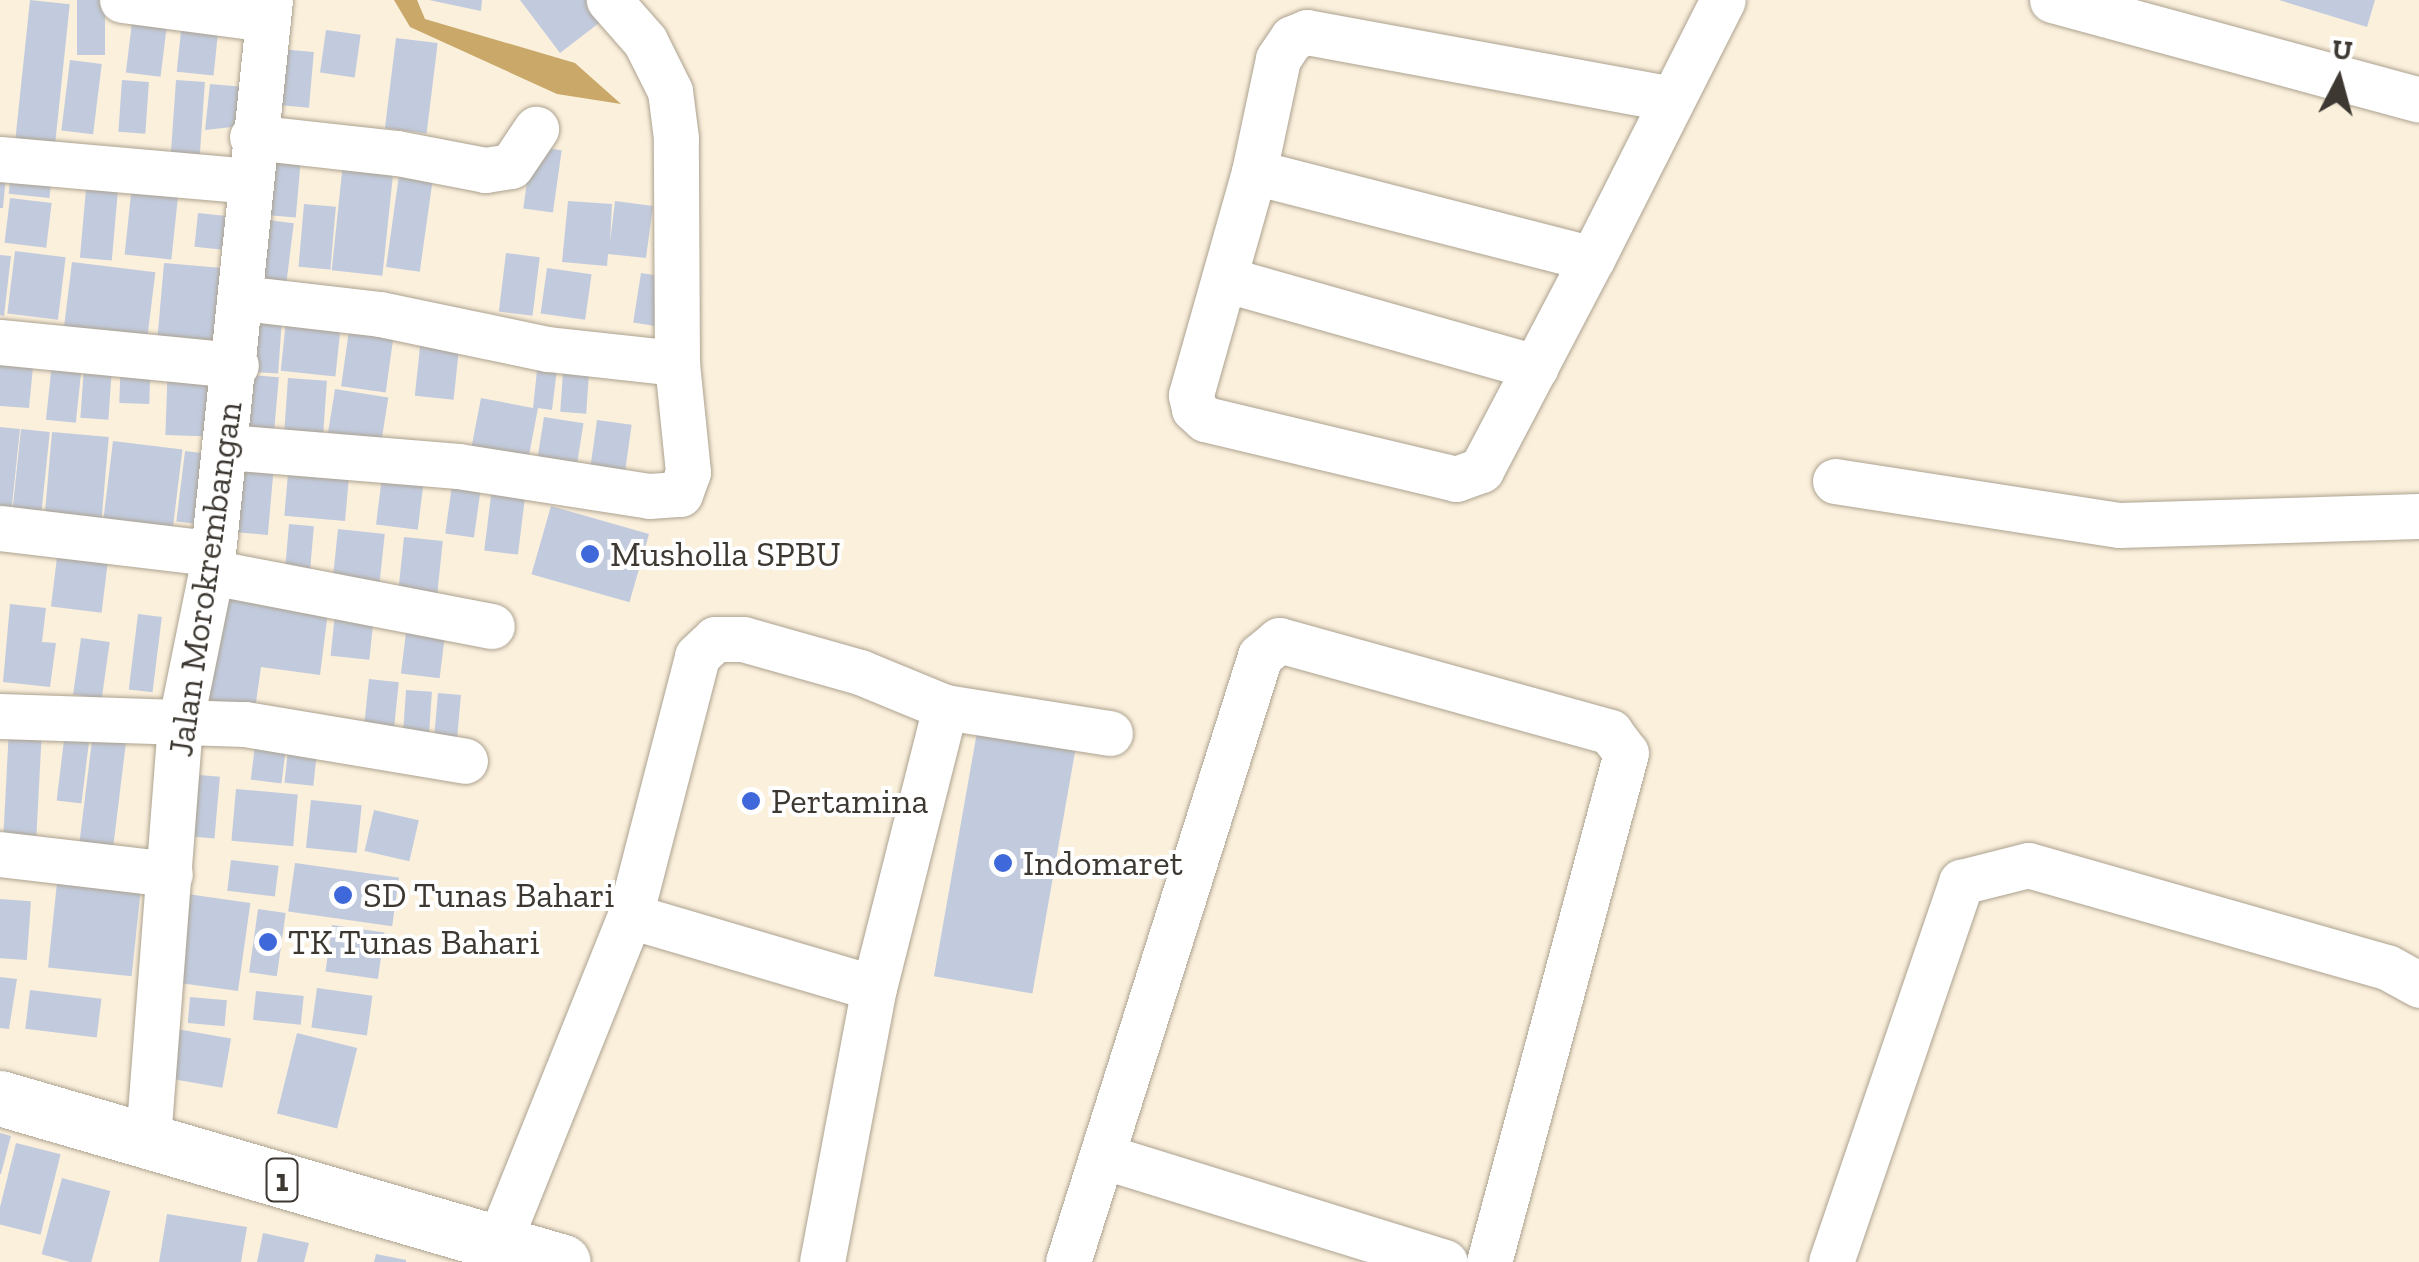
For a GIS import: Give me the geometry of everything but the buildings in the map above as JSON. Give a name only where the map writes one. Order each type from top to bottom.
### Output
[{"type":"highway","name":"1","points":[[0,1098],[563,1262]]},
{"type":"street","points":[[122,0],[281,6]]},
{"type":"street","points":[[227,447],[441,464],[649,496],[672,496],[684,488],[688,472],[676,364],[676,138],[670,91],[645,41],[608,0]]},
{"type":"street","points":[[1672,99],[1306,32],[1292,38],[1278,58],[1254,172],[1190,395],[1205,419],[1468,479],[1480,470],[1592,260],[1722,0]]},
{"type":"street","points":[[2052,0],[2419,100]]},
{"type":"street","name":"Jalan Morokrembangan","points":[[148,1139],[180,725],[227,447],[251,159],[281,6]]},
{"type":"street","points":[[0,160],[251,159],[397,152],[485,170],[511,166],[536,129]]},
{"type":"street","points":[[1254,172],[1592,260]]},
{"type":"street","points":[[1224,279],[1536,367]]},
{"type":"street","points":[[242,298],[380,314],[548,349],[676,364]]},
{"type":"street","points":[[0,342],[236,365]]},
{"type":"street","points":[[1835,481],[2119,526],[2419,516]]},
{"type":"street","points":[[0,528],[210,562],[492,626]]},
{"type":"street","points":[[498,1244],[630,916],[697,656],[715,639],[743,639],[860,672],[945,706],[1110,733]]},
{"type":"street","points":[[1068,1262],[1260,656],[1279,640],[1610,732],[1626,753],[1488,1262]]},
{"type":"street","points":[[822,1262],[874,988],[945,706]]},
{"type":"street","points":[[0,716],[180,725],[245,724],[465,761]]},
{"type":"street","points":[[0,854],[170,874]]},
{"type":"street","points":[[1831,1262],[1962,882],[2028,864],[2387,967],[2419,985]]},
{"type":"street","points":[[630,916],[874,988]]},
{"type":"street","points":[[1102,1156],[1445,1262]]},
{"type":"shaded area","points":[[394,0],[417,0],[425,19],[575,63],[621,104],[557,94],[410,27]]},
{"type":"place","name":"Musholla SPBU","points":[[590,554]]},
{"type":"place","name":"Pertamina","points":[[751,801]]},
{"type":"place","name":"Indomaret","points":[[1003,863]]},
{"type":"place","name":"SD Tunas Bahari","points":[[343,895]]},
{"type":"place","name":"TK Tunas Bahari","points":[[268,942]]}]
